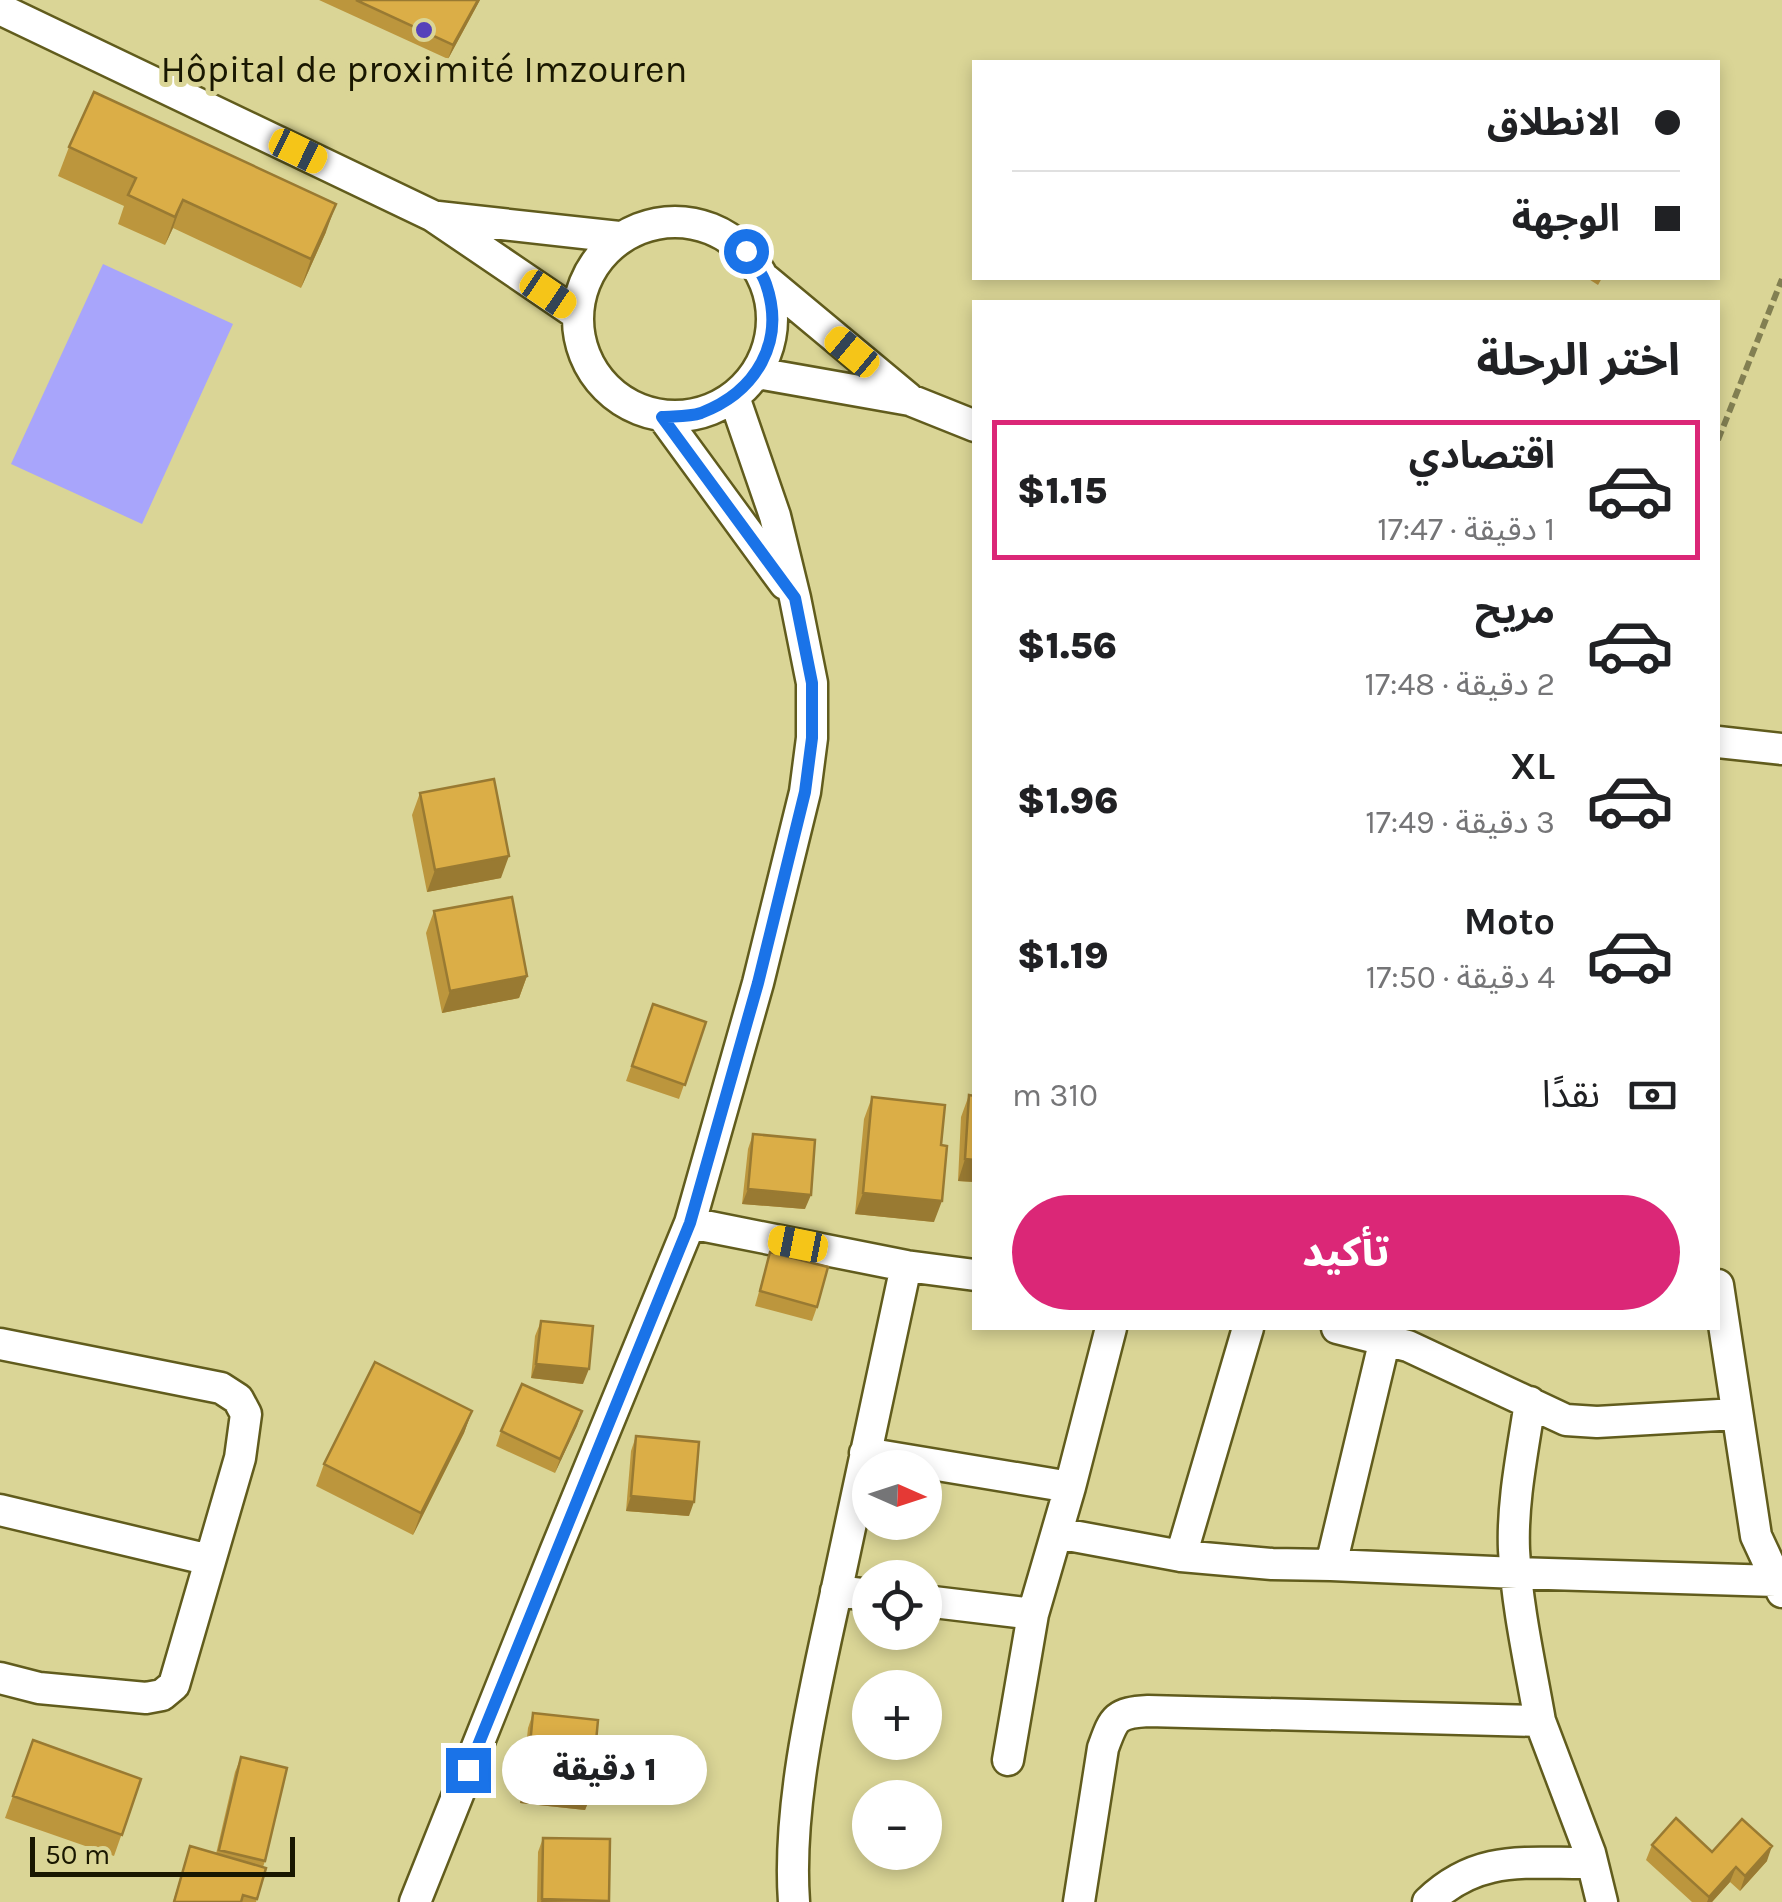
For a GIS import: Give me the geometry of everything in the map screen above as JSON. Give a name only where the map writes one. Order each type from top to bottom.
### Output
[{"type":"street","points":[[0,9],[432,216],[577,314]]},
{"type":"street","points":[[432,216],[619,237]]},
{"type":"street","points":[[765,279],[772,307],[770,341],[757,372],[734,397],[697,414],[662,417],[628,406],[602,384],[581,348],[578,302],[595,261],[619,237],[664,220],[693,222],[725,234],[746,251],[765,279],[910,400]]},
{"type":"street","points":[[757,372],[910,400],[972,425]]},
{"type":"street","points":[[415,1902],[690,1223],[753,1001],[805,792],[812,738],[812,683],[775,516],[734,397]]},
{"type":"street","points":[[662,417],[795,598]]},
{"type":"street","points":[[1720,742],[1782,749]]},
{"type":"street","points":[[690,1223],[906,1266],[972,1275]]},
{"type":"street","points":[[866,1450],[906,1266]]},
{"type":"street","points":[[1057,1533],[1181,1556],[1272,1564],[1779,1586],[1756,1536],[1720,1298]]},
{"type":"street","points":[[1008,1760],[1034,1614],[1110,1330]]},
{"type":"street","points":[[1181,1556],[1247,1330]]},
{"type":"street","points":[[1346,1330],[1408,1346],[1566,1420],[1597,1422],[1736,1414]]},
{"type":"street","points":[[1331,1564],[1385,1339]]},
{"type":"street","points":[[0,1344],[221,1388],[238,1398],[246,1414],[240,1458],[174,1685],[162,1695],[146,1698],[39,1688],[0,1678]]},
{"type":"street","points":[[1530,1402],[1518,1479],[1514,1548],[1520,1613],[1540,1720],[1592,1863],[1602,1902]]},
{"type":"street","points":[[942,1466],[1070,1487]]},
{"type":"street","points":[[0,1510],[210,1560]]},
{"type":"street","points":[[794,1902],[798,1796],[852,1514]]},
{"type":"street","points":[[836,1590],[852,1592]]},
{"type":"street","points":[[942,1603],[1034,1614]]},
{"type":"street","points":[[1080,1902],[1103,1748],[1120,1715],[1148,1711],[1540,1720]]},
{"type":"street","points":[[1428,1902],[1462,1875],[1493,1864],[1592,1863]]},
{"type":"path","points":[[1720,435],[1782,279]]},
{"type":"shaded area","points":[[103,264],[233,324],[142,524],[11,464]]},
{"type":"building","points":[[356,0],[478,0],[453,45]]},
{"type":"building","points":[[94,92],[336,204],[311,259],[183,200],[175,217],[128,195],[136,178],[69,147]]},
{"type":"building","points":[[494,779],[509,856],[435,870],[420,793]]},
{"type":"building","points":[[512,897],[527,976],[450,991],[434,911]]},
{"type":"building","points":[[653,1004],[706,1022],[685,1085],[632,1066]]},
{"type":"building","points":[[969,1095],[972,1160],[965,1159]]},
{"type":"building","points":[[872,1097],[945,1105],[941,1145],[947,1146],[942,1201],[863,1193]]},
{"type":"building","points":[[753,1134],[815,1140],[811,1195],[748,1189]]},
{"type":"building","points":[[770,1252],[828,1267],[817,1307],[760,1291]]},
{"type":"building","points":[[541,1321],[593,1326],[589,1369],[536,1364]]},
{"type":"building","points":[[375,1362],[472,1411],[421,1513],[324,1464]]},
{"type":"building","points":[[522,1384],[582,1411],[560,1459],[501,1431]]},
{"type":"building","points":[[636,1436],[699,1442],[694,1502],[631,1496]]},
{"type":"building","points":[[533,1713],[598,1720],[591,1795],[526,1788]]},
{"type":"building","points":[[33,1740],[141,1779],[122,1835],[13,1796]]},
{"type":"building","points":[[241,1757],[287,1768],[265,1861],[219,1850]]},
{"type":"building","points":[[1676,1818],[1712,1852],[1742,1819],[1772,1846],[1745,1876],[1736,1867],[1709,1897],[1652,1845]]},
{"type":"building","points":[[543,1838],[610,1839],[609,1901],[542,1899]]},
{"type":"building","points":[[190,1846],[266,1868],[257,1899],[243,1895],[241,1902],[174,1902]]},
{"type":"place","name":"Hôpital de proximité Imzouren","points":[[424,30]]},
{"type":"route","points":[[468,1770],[690,1223],[758,983],[805,792],[812,738],[812,683],[795,598],[662,417],[697,414],[734,397],[757,372],[770,341],[772,307],[765,279],[746,251]]}]
